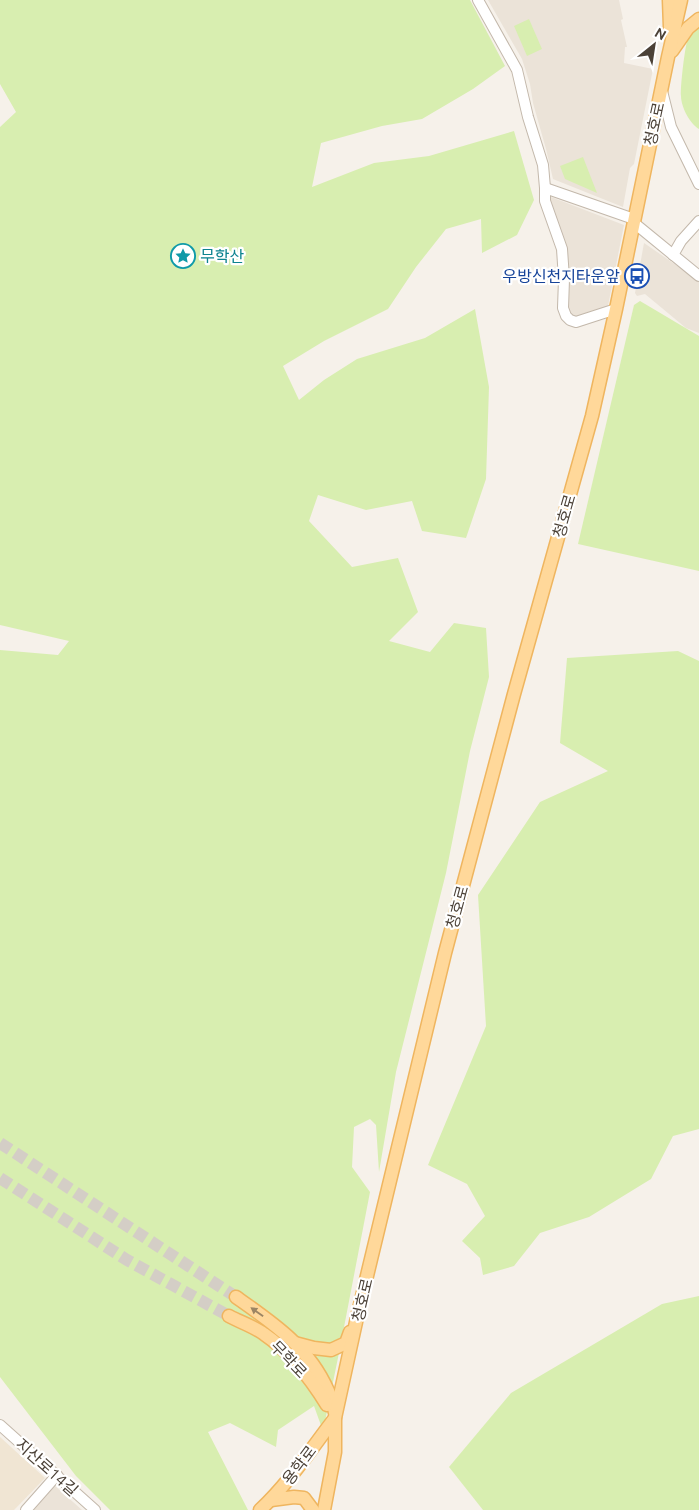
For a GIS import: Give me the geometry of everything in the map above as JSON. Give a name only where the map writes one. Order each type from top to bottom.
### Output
[{"type":"main road","points":[[668,57],[669,0]]},
{"type":"main road","name":"청호로","points":[[324,1510],[335,1452],[335,1418],[358,1314],[445,953],[514,694],[592,416],[661,88],[682,0]]},
{"type":"main road","points":[[668,57],[688,28],[699,19]]},
{"type":"main road","points":[[236,1297],[272,1323],[303,1350],[322,1376],[334,1405],[335,1418]]},
{"type":"main road","points":[[295,1343],[331,1350],[346,1343],[358,1314]]},
{"type":"main road","name":"무학로","points":[[229,1316],[263,1333],[288,1354],[320,1393],[335,1418]]},
{"type":"main road","name":"용학로","points":[[260,1510],[294,1473],[335,1418]]},
{"type":"main road","points":[[271,1500],[294,1497],[304,1498],[313,1510]]},
{"type":"street","points":[[478,0],[517,70],[542,165],[545,201],[562,249],[563,308],[566,316],[576,322],[616,309]]},
{"type":"street","name":"청호로","points":[[661,88],[671,127],[699,184]]},
{"type":"street","points":[[545,188],[634,220],[699,276]]},
{"type":"street","points":[[673,255],[681,241],[699,221]]},
{"type":"street","name":"지산로14길","points":[[0,1425],[95,1510]]},
{"type":"street","points":[[26,1510],[57,1476]]},
{"type":"shaded area","points":[[488,0],[619,0],[627,47],[625,47],[624,63],[653,69],[634,164],[630,168],[623,207],[553,179],[522,59]]},
{"type":"shaded area","points":[[551,197],[624,225],[607,311],[580,320],[568,314],[549,198]]},
{"type":"shaded area","points":[[644,243],[699,280],[699,333],[686,328],[645,294],[637,296],[635,293]]},
{"type":"shaded area","points":[[0,1437],[45,1478],[14,1510],[0,1510]]},
{"type":"shaded area","points":[[55,1486],[82,1510],[33,1510]]},
{"type":"green space","points":[[0,0],[470,0],[505,66],[473,89],[422,119],[382,126],[321,143],[312,187],[374,163],[429,156],[514,131],[534,200],[517,235],[482,253],[481,219],[446,229],[416,267],[388,309],[324,341],[283,366],[299,400],[324,380],[357,359],[425,338],[475,309],[489,387],[486,479],[466,538],[422,531],[412,501],[366,510],[318,495],[309,521],[352,567],[398,558],[418,612],[389,641],[430,652],[454,623],[486,628],[489,677],[470,751],[446,873],[396,1072],[379,1172],[376,1125],[370,1119],[354,1127],[352,1167],[370,1192],[323,1431],[314,1406],[278,1430],[276,1447],[230,1423],[208,1432],[248,1510],[110,1510],[76,1476],[0,1377],[0,650],[58,655],[69,641],[0,625],[0,127],[16,112],[0,84]]},
{"type":"green space","points":[[529,19],[542,49],[527,56],[514,26]]},
{"type":"green space","points":[[699,28],[699,129],[687,115],[681,100],[681,92],[688,39]]},
{"type":"green space","points":[[583,157],[597,193],[565,179],[560,166]]},
{"type":"green space","points":[[640,301],[699,336],[699,571],[578,544],[634,305]]},
{"type":"green space","points":[[678,651],[699,661],[699,1129],[673,1136],[651,1179],[589,1217],[540,1233],[514,1266],[483,1275],[480,1258],[462,1241],[485,1216],[467,1184],[428,1165],[486,1026],[478,895],[540,802],[608,771],[560,743],[567,658]]},
{"type":"green space","points":[[699,1296],[699,1510],[483,1510],[449,1467],[511,1393],[662,1304]]},
{"type":"tunnel","points":[[0,1143],[236,1297]]},
{"type":"tunnel","points":[[0,1178],[127,1260],[229,1316]]},
{"type":"place","name":"무학산","points":[[183,256]]},
{"type":"place","name":"우방신천지타운앞","points":[[637,276]]}]
